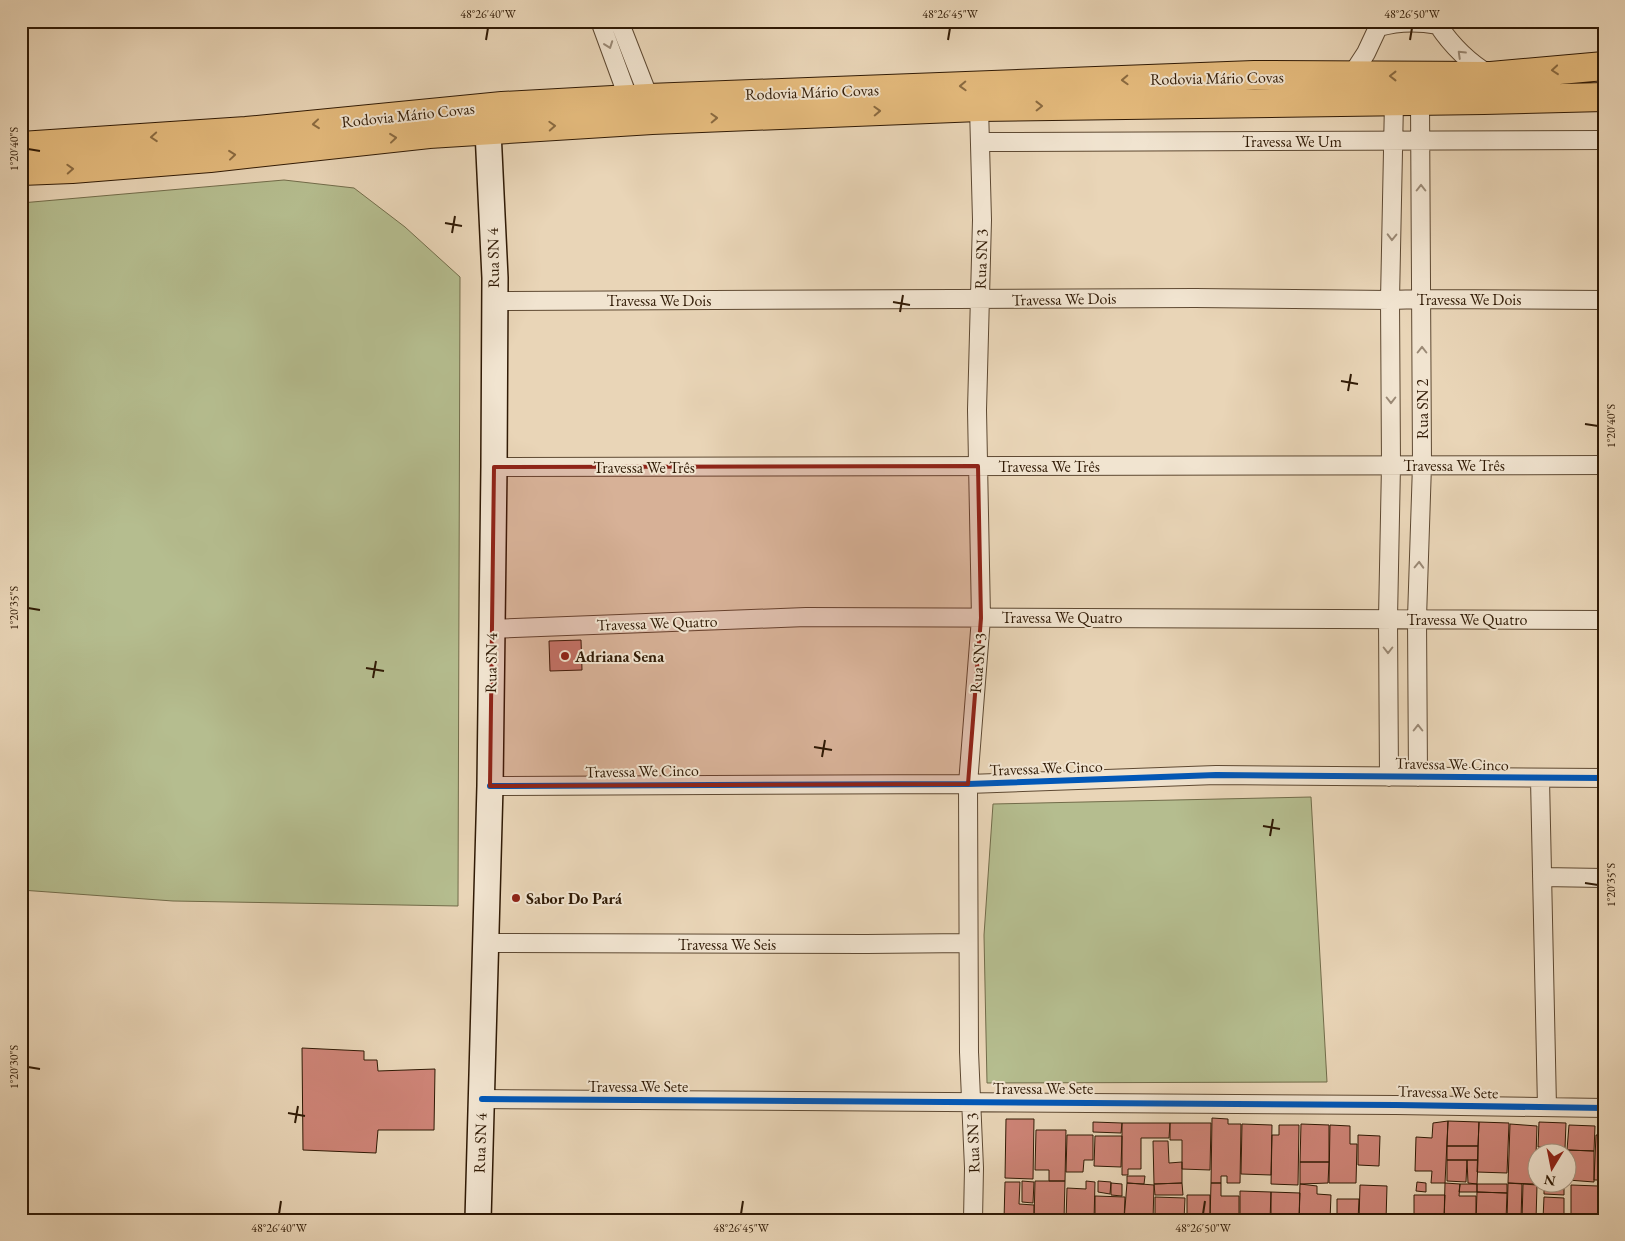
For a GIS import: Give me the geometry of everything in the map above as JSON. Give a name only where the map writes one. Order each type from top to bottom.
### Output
[{"type":"main road","name":"Rodovia Mário Covas","points":[[21,171],[72,169],[210,158],[429,134],[487,118],[639,99],[1254,75],[1491,76],[1604,66]]},
{"type":"main road","name":"Rodovia Mário Covas","points":[[21,146],[487,118],[662,120],[979,107],[1604,97]]},
{"type":"main road","name":"Rua SN 4","points":[[478,1220],[490,786],[494,467],[494,301],[487,118]]},
{"type":"street","points":[[600,21],[639,99]]},
{"type":"street","points":[[619,21],[639,99]]},
{"type":"street","points":[[1351,76],[1366,53],[1380,24],[1409,22],[1438,23],[1452,45],[1464,57],[1491,76]]},
{"type":"street","name":"Rua SN 2","points":[[1407,101],[1420,140],[1422,465],[1417,618],[1418,776]]},
{"type":"street","name":"Rua SN 2","points":[[1389,777],[1390,300],[1394,141],[1407,101]]},
{"type":"street","name":"Rua SN 3","points":[[973,1220],[974,1168],[968,943],[968,784],[981,618],[978,466],[982,220],[979,107]]},
{"type":"street","name":"Travessa We Um","points":[[980,142],[1604,140]]},
{"type":"street","name":"Travessa We Dois","points":[[494,301],[1196,298],[1604,300]]},
{"type":"street","name":"Travessa We Três","points":[[494,467],[1604,465]]},
{"type":"street","name":"Travessa We Quatro","points":[[491,629],[806,617],[1604,620]]},
{"type":"street","name":"Travessa We Cinco","points":[[490,786],[968,784],[1216,775],[1604,778]]},
{"type":"street","points":[[1540,779],[1547,1107]]},
{"type":"street","points":[[1542,877],[1604,878]]},
{"type":"street","name":"Travessa We Seis","points":[[485,943],[968,943]]},
{"type":"street","name":"Travessa We Sete","points":[[482,1099],[1604,1108]]},
{"type":"highlighted area","points":[[978,466],[981,618],[968,784],[490,786],[494,467]]},
{"type":"green space","points":[[284,180],[354,188],[405,227],[460,277],[458,906],[173,901],[21,890],[21,203]]},
{"type":"green space","points":[[1311,797],[1327,1082],[987,1083],[984,935],[993,804]]},
{"type":"building","name":"Adriana Sena","points":[[581,640],[582,670],[550,671],[549,641]]},
{"type":"building","points":[[302,1048],[364,1051],[364,1060],[377,1060],[378,1071],[435,1069],[434,1130],[378,1130],[376,1153],[303,1150]]},
{"type":"building","points":[[1212,1118],[1228,1119],[1228,1124],[1241,1124],[1240,1183],[1227,1183],[1227,1176],[1221,1176],[1221,1183],[1211,1183]]},
{"type":"building","points":[[1006,1119],[1034,1119],[1033,1179],[1005,1178]]},
{"type":"building","points":[[1448,1121],[1479,1122],[1478,1146],[1447,1146]]},
{"type":"building","points":[[1448,1121],[1445,1183],[1431,1183],[1432,1171],[1415,1171],[1416,1137],[1432,1138],[1433,1123]]},
{"type":"building","points":[[1093,1122],[1122,1123],[1121,1133],[1093,1132]]},
{"type":"building","points":[[1479,1122],[1509,1123],[1507,1173],[1477,1172]]},
{"type":"building","points":[[1539,1122],[1566,1123],[1565,1144],[1538,1144]]},
{"type":"building","points":[[1122,1123],[1170,1123],[1169,1138],[1141,1138],[1141,1169],[1128,1169],[1128,1175],[1122,1175]]},
{"type":"building","points":[[1170,1123],[1211,1123],[1210,1170],[1182,1169],[1182,1140],[1170,1140]]},
{"type":"building","points":[[1242,1124],[1272,1125],[1271,1175],[1241,1174]]},
{"type":"building","points":[[1301,1124],[1329,1125],[1329,1162],[1300,1162]]},
{"type":"building","points":[[1510,1124],[1537,1126],[1536,1144],[1528,1144],[1528,1184],[1508,1183]]},
{"type":"building","points":[[1279,1125],[1299,1125],[1298,1185],[1271,1184],[1272,1135],[1279,1135]]},
{"type":"building","points":[[1330,1125],[1350,1126],[1350,1144],[1357,1144],[1356,1183],[1329,1183]]},
{"type":"building","points":[[1569,1125],[1595,1126],[1594,1151],[1578,1150],[1578,1144],[1567,1144]]},
{"type":"building","points":[[1036,1130],[1066,1130],[1065,1181],[1049,1181],[1049,1170],[1035,1170]]},
{"type":"building","points":[[1067,1135],[1093,1135],[1093,1160],[1084,1160],[1083,1172],[1066,1172]]},
{"type":"building","points":[[1358,1135],[1380,1136],[1379,1166],[1358,1165]]},
{"type":"building","points":[[1596,1135],[1604,1135],[1604,1180],[1594,1180]]},
{"type":"building","points":[[1095,1136],[1122,1136],[1121,1167],[1094,1166]]},
{"type":"building","points":[[1153,1141],[1168,1141],[1169,1163],[1182,1162],[1182,1183],[1154,1184]]},
{"type":"building","points":[[1447,1146],[1478,1146],[1478,1160],[1447,1160]]},
{"type":"building","points":[[1578,1150],[1594,1151],[1594,1182],[1578,1181]]},
{"type":"building","points":[[1447,1160],[1467,1160],[1466,1182],[1447,1181]]},
{"type":"building","points":[[1467,1160],[1478,1160],[1477,1184],[1468,1183]]},
{"type":"building","points":[[1300,1162],[1329,1162],[1328,1183],[1300,1184]]},
{"type":"building","points":[[1127,1176],[1145,1176],[1144,1184],[1127,1183]]},
{"type":"building","points":[[1022,1181],[1034,1182],[1033,1203],[1022,1202]]},
{"type":"building","points":[[1035,1181],[1065,1181],[1064,1220],[1034,1220]]},
{"type":"building","points":[[1086,1181],[1095,1182],[1094,1220],[1066,1220],[1067,1188],[1086,1189]]},
{"type":"building","points":[[1098,1181],[1111,1182],[1110,1194],[1098,1192]]},
{"type":"building","points":[[1005,1182],[1020,1182],[1019,1204],[1034,1205],[1034,1220],[1004,1220]]},
{"type":"building","points":[[1417,1182],[1426,1183],[1426,1192],[1416,1191]]},
{"type":"building","points":[[1111,1183],[1122,1184],[1122,1196],[1111,1195]]},
{"type":"building","points":[[1127,1183],[1154,1185],[1153,1220],[1124,1220]]},
{"type":"building","points":[[1182,1183],[1183,1195],[1155,1195],[1154,1184]]},
{"type":"building","points":[[1211,1183],[1221,1183],[1221,1196],[1239,1196],[1239,1220],[1210,1220]]},
{"type":"building","points":[[1445,1183],[1460,1184],[1459,1196],[1476,1196],[1476,1220],[1444,1220]]},
{"type":"building","points":[[1508,1183],[1522,1184],[1521,1220],[1507,1220]]},
{"type":"building","points":[[1300,1184],[1317,1186],[1317,1194],[1331,1195],[1330,1220],[1299,1220]]},
{"type":"building","points":[[1460,1184],[1477,1184],[1477,1192],[1459,1192]]},
{"type":"building","points":[[1477,1184],[1507,1184],[1507,1193],[1477,1192]]},
{"type":"building","points":[[1523,1184],[1528,1184],[1528,1194],[1537,1194],[1536,1220],[1522,1220]]},
{"type":"building","points":[[1360,1185],[1387,1186],[1386,1220],[1359,1220]]},
{"type":"building","points":[[1578,1185],[1598,1186],[1598,1216],[1571,1216],[1571,1194],[1578,1194]]},
{"type":"building","points":[[1599,1189],[1604,1189],[1604,1219],[1600,1219]]},
{"type":"building","points":[[1240,1191],[1271,1192],[1270,1220],[1240,1220]]},
{"type":"building","points":[[1271,1192],[1300,1193],[1299,1220],[1271,1220]]},
{"type":"building","points":[[1477,1192],[1507,1193],[1506,1220],[1476,1220]]},
{"type":"building","points":[[1187,1195],[1210,1195],[1210,1220],[1187,1220]]},
{"type":"building","points":[[1414,1195],[1445,1195],[1444,1220],[1414,1220]]},
{"type":"building","points":[[1095,1196],[1125,1197],[1124,1220],[1095,1220]]},
{"type":"building","points":[[1155,1197],[1185,1198],[1184,1220],[1155,1220]]},
{"type":"building","points":[[1544,1197],[1564,1198],[1564,1220],[1543,1219]]},
{"type":"building","points":[[1337,1199],[1359,1199],[1358,1220],[1337,1219]]},
{"type":"cycle path","points":[[490,786],[968,784],[1216,775],[1604,778]]},
{"type":"cycle path","points":[[482,1099],[1604,1108]]},
{"type":"place","name":"Adriana Sena","points":[[565,656]]},
{"type":"place","name":"Sabor Do Pará","points":[[516,898]]}]
